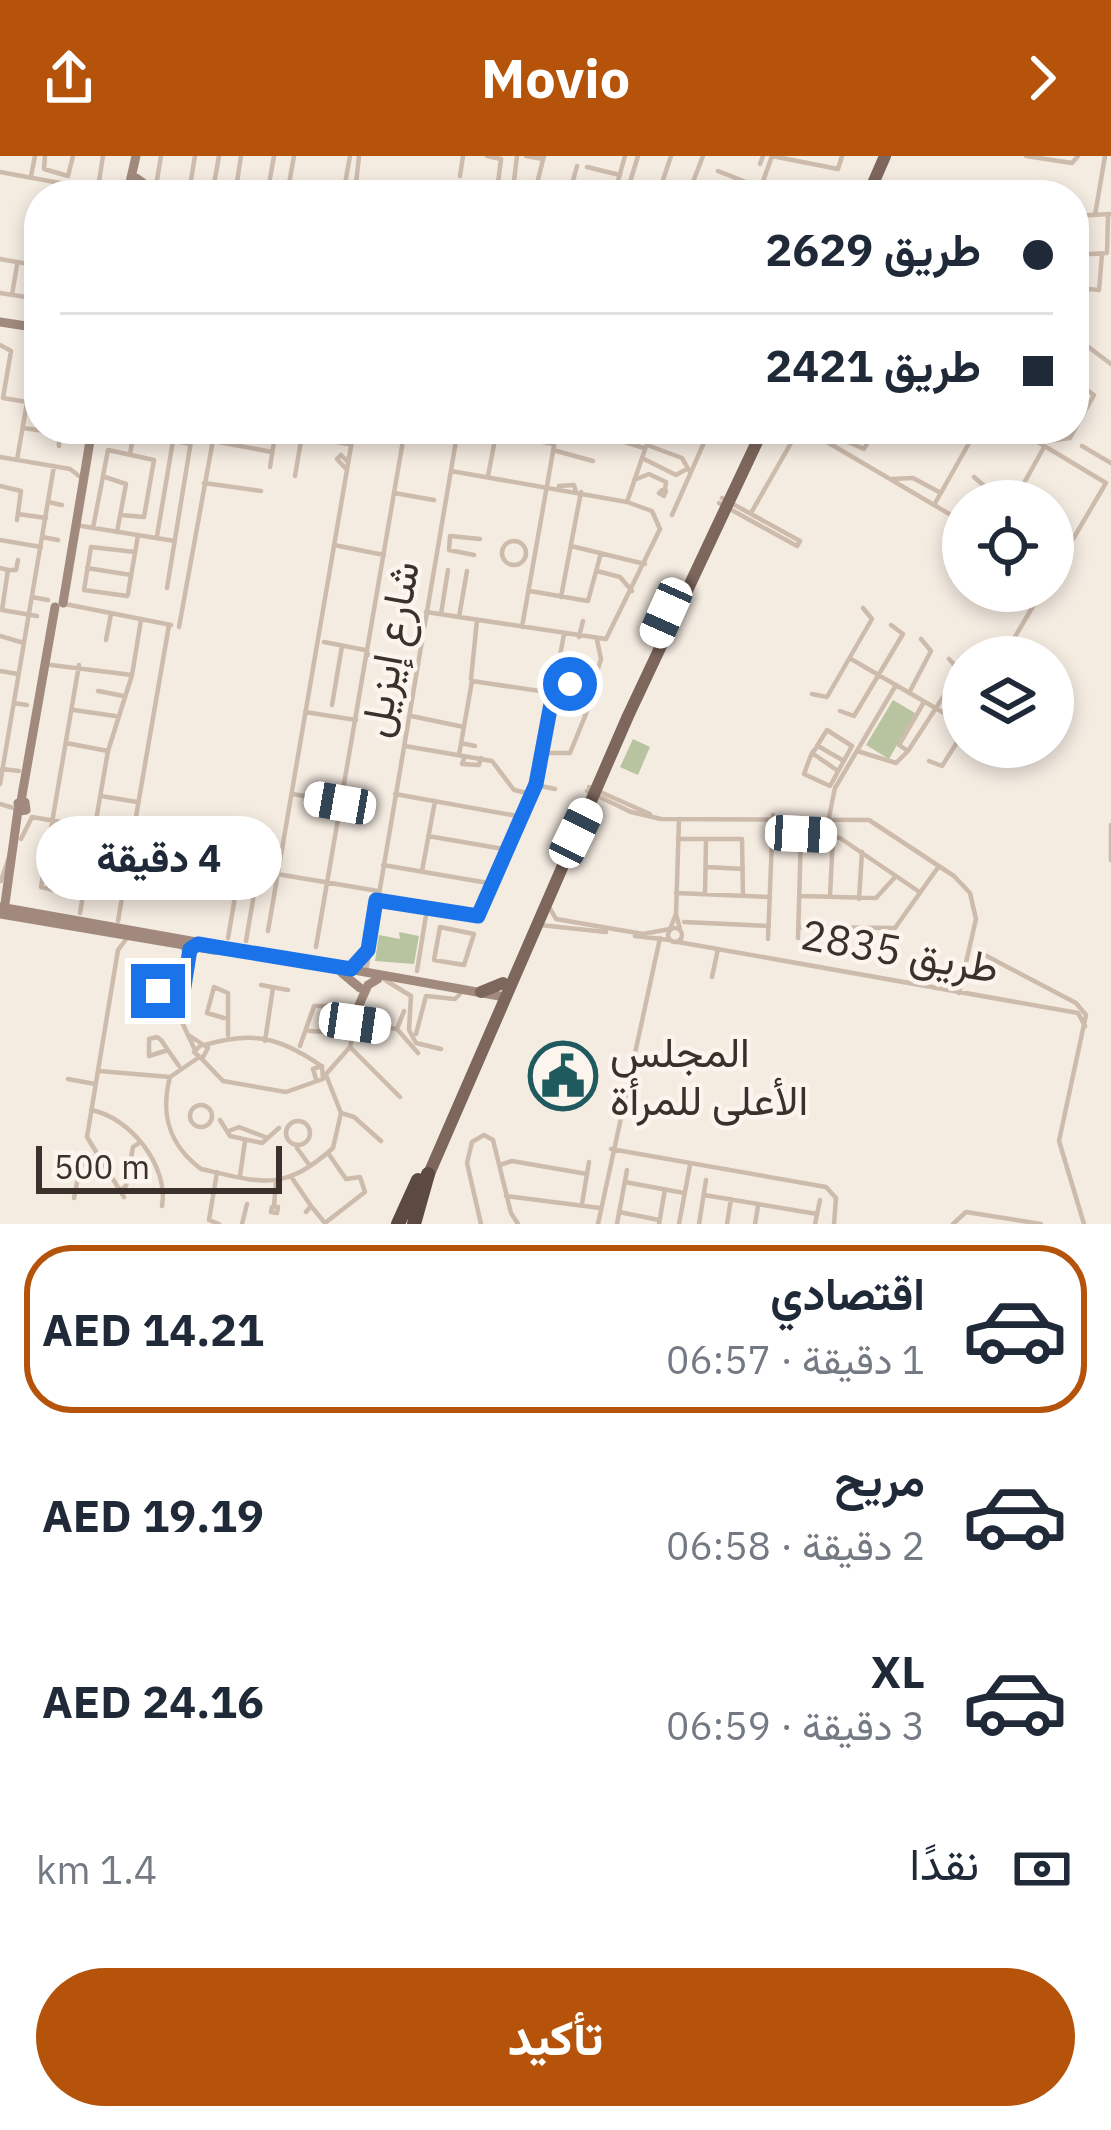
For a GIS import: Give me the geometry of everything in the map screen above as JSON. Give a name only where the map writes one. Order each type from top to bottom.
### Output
[{"type":"highway","points":[[407,1224],[423,1177]]},
{"type":"main road","points":[[499,998],[548,900],[592,790],[718,521],[734,505],[748,444]]},
{"type":"main road","points":[[423,1177],[608,745],[734,505],[754,444]]},
{"type":"main road","points":[[587,811],[610,800],[604,772]]},
{"type":"main road","points":[[480,994],[499,998]]},
{"type":"main road","points":[[480,994],[499,998]]},
{"type":"street","points":[[31,176],[35,156]]},
{"type":"street","points":[[45,156],[44,169],[60,179],[70,176],[73,156]]},
{"type":"street","points":[[138,156],[139,180]]},
{"type":"street","points":[[460,176],[463,156]]},
{"type":"street","points":[[487,156],[500,158],[498,180]]},
{"type":"street","points":[[514,180],[522,156],[544,158]]},
{"type":"street","points":[[618,180],[625,156]]},
{"type":"street","points":[[772,156],[813,160],[839,169],[842,156]]},
{"type":"street","points":[[1028,156],[1076,159]]},
{"type":"street","points":[[1095,215],[1105,156]]},
{"type":"street","points":[[346,180],[350,159],[358,160],[356,180]]},
{"type":"street","points":[[501,164],[516,166]]},
{"type":"street","points":[[573,180],[577,166]]},
{"type":"street","points":[[586,166],[620,175]]},
{"type":"street","points":[[718,171],[737,180]]},
{"type":"street","points":[[0,172],[64,180]]},
{"type":"street","points":[[347,172],[357,174]]},
{"type":"street","points":[[1089,215],[1110,214],[1108,250],[1089,255]]},
{"type":"street","points":[[1089,290],[1099,290],[1102,254]]},
{"type":"street","points":[[0,259],[24,263]]},
{"type":"street","points":[[12,295],[18,262]]},
{"type":"street","points":[[0,292],[24,297]]},
{"type":"street","points":[[0,345],[11,351],[2,398]]},
{"type":"street","points":[[17,460],[24,422]]},
{"type":"street","points":[[17,805],[54,661],[77,470],[85,444]]},
{"type":"street","points":[[4,910],[19,840],[17,805],[60,606],[88,444]]},
{"type":"street","points":[[130,454],[132,444]]},
{"type":"street","points":[[157,538],[173,444]]},
{"type":"street","points":[[167,588],[190,444]]},
{"type":"street","points":[[179,627],[211,444]]},
{"type":"street","points":[[232,444],[272,452]]},
{"type":"street","points":[[270,466],[273,444]]},
{"type":"street","points":[[295,476],[300,444]]},
{"type":"street","points":[[268,932],[351,444]]},
{"type":"street","points":[[316,947],[403,444]]},
{"type":"street","name":"شارع إيزيل","points":[[361,969],[455,444]]},
{"type":"street","points":[[488,476],[494,444]]},
{"type":"street","points":[[543,444],[593,461]]},
{"type":"street","points":[[522,627],[554,444]]},
{"type":"street","points":[[635,444],[685,459],[687,471]]},
{"type":"street","points":[[627,502],[647,444]]},
{"type":"street","points":[[672,515],[702,444]]},
{"type":"street","points":[[734,505],[789,444]]},
{"type":"street","points":[[836,444],[942,510]]},
{"type":"street","points":[[934,505],[968,444]]},
{"type":"street","points":[[1025,480],[1046,444],[1106,483],[1074,537]]},
{"type":"street","points":[[1082,446],[1111,463]]},
{"type":"street","points":[[443,448],[454,451]]},
{"type":"street","points":[[93,528],[107,451],[154,461],[144,517],[121,514]]},
{"type":"street","points":[[346,470],[337,459],[341,455],[348,461]]},
{"type":"street","points":[[0,457],[77,470]]},
{"type":"street","points":[[642,458],[671,474],[687,471]]},
{"type":"street","points":[[1093,475],[1102,458]]},
{"type":"street","points":[[0,784],[33,615],[54,466]]},
{"type":"street","points":[[451,471],[579,492],[652,511],[660,522],[611,634]]},
{"type":"street","points":[[634,480],[649,474],[666,482],[665,492],[679,500]]},
{"type":"street","points":[[102,476],[126,482],[117,532]]},
{"type":"street","points":[[974,477],[977,480]]},
{"type":"street","points":[[892,479],[913,478],[940,493]]},
{"type":"street","points":[[29,483],[21,491],[17,517],[46,518]]},
{"type":"street","points":[[204,483],[261,491]]},
{"type":"street","points":[[0,486],[21,491]]},
{"type":"street","points":[[561,597],[579,492]]},
{"type":"street","points":[[394,494],[434,500]]},
{"type":"street","points":[[48,502],[62,505]]},
{"type":"street","points":[[734,505],[792,536],[798,543],[734,505]]},
{"type":"street","points":[[75,525],[175,541]]},
{"type":"street","points":[[439,540],[472,555],[476,538],[452,534],[448,542]]},
{"type":"street","points":[[135,552],[94,546],[84,590],[127,596],[131,575],[138,535]]},
{"type":"street","points":[[42,537],[58,540]]},
{"type":"street","points":[[0,540],[40,547]]},
{"type":"street","points":[[502,543],[526,546],[531,556],[524,564],[500,560],[502,543]]},
{"type":"street","points":[[334,545],[384,555]]},
{"type":"street","points":[[571,545],[645,564]]},
{"type":"street","points":[[529,591],[587,601],[602,553]]},
{"type":"street","points":[[17,560],[16,570],[4,569],[2,608],[33,615]]},
{"type":"street","points":[[86,568],[131,575]]},
{"type":"street","points":[[441,614],[448,569]]},
{"type":"street","points":[[459,617],[467,571]]},
{"type":"street","points":[[597,571],[628,587]]},
{"type":"street","points":[[106,640],[107,595]]},
{"type":"street","points":[[32,597],[188,628]]},
{"type":"street","points":[[812,694],[827,697],[851,659],[872,620],[863,608]]},
{"type":"street","points":[[426,611],[597,640],[611,634],[621,637]]},
{"type":"street","points":[[80,914],[115,716],[132,675],[142,620]]},
{"type":"street","points":[[462,756],[477,620]]},
{"type":"street","points":[[580,637],[583,621]]},
{"type":"street","points":[[118,921],[169,625]]},
{"type":"street","points":[[840,711],[854,716],[880,676],[902,634],[891,625]]},
{"type":"street","points":[[376,900],[480,914],[536,784],[564,634]]},
{"type":"street","points":[[0,636],[24,643]]},
{"type":"street","points":[[909,693],[932,652],[921,639]]},
{"type":"street","points":[[597,640],[601,659],[597,672]]},
{"type":"street","points":[[324,642],[417,667]]},
{"type":"street","points":[[332,705],[342,646]]},
{"type":"street","points":[[851,659],[942,711]]},
{"type":"street","points":[[54,661],[132,675]]},
{"type":"street","points":[[79,665],[42,890],[83,897]]},
{"type":"street","points":[[0,670],[19,674]]},
{"type":"street","points":[[556,677],[569,679],[572,686],[598,685]]},
{"type":"street","points":[[472,681],[553,693]]},
{"type":"street","points":[[846,762],[896,686]]},
{"type":"street","points":[[98,691],[124,696]]},
{"type":"street","points":[[543,753],[568,755],[594,696]]},
{"type":"street","points":[[908,751],[901,740],[924,702]]},
{"type":"street","points":[[857,751],[896,763],[942,702]]},
{"type":"street","points":[[14,703],[27,705]]},
{"type":"street","points":[[71,709],[115,716]]},
{"type":"street","points":[[571,709],[586,713]]},
{"type":"street","points":[[305,712],[356,720]]},
{"type":"street","points":[[408,716],[464,727]]},
{"type":"street","points":[[0,718],[10,720]]},
{"type":"street","points":[[829,817],[850,743],[829,730],[804,774],[828,786],[841,772]]},
{"type":"street","points":[[65,743],[108,751]]},
{"type":"street","points":[[461,743],[475,746]]},
{"type":"street","points":[[403,745],[484,759],[514,790],[532,794]]},
{"type":"street","points":[[817,746],[846,762]]},
{"type":"street","points":[[812,755],[841,772]]},
{"type":"street","points":[[484,759],[492,768]]},
{"type":"street","points":[[929,761],[942,766]]},
{"type":"street","points":[[2,769],[19,771]]},
{"type":"street","points":[[536,784],[555,789]]},
{"type":"street","points":[[592,790],[632,810],[667,819],[772,815],[869,820],[965,886],[975,909],[968,994]]},
{"type":"street","points":[[291,794],[340,803]]},
{"type":"street","points":[[395,794],[523,817]]},
{"type":"street","points":[[101,796],[139,802]]},
{"type":"street","points":[[422,871],[435,801]]},
{"type":"street","points":[[768,939],[772,815]]},
{"type":"street","points":[[24,911],[7,887],[6,862],[30,818],[95,828]]},
{"type":"street","points":[[674,941],[681,930],[676,914],[679,819]]},
{"type":"street","points":[[1111,825],[1111,860]]},
{"type":"street","points":[[772,833],[833,836],[920,892]]},
{"type":"street","points":[[798,938],[801,834]]},
{"type":"street","points":[[428,836],[509,850]]},
{"type":"street","points":[[830,898],[833,836]]},
{"type":"street","points":[[679,838],[742,839],[743,896]]},
{"type":"street","points":[[705,839],[705,894]]},
{"type":"street","points":[[859,899],[862,852]]},
{"type":"street","points":[[46,855],[89,863]]},
{"type":"street","points":[[170,856],[378,891]]},
{"type":"street","points":[[383,865],[494,884]]},
{"type":"street","points":[[799,926],[895,928],[939,866]]},
{"type":"street","points":[[226,942],[241,868]]},
{"type":"street","points":[[707,868],[743,869]]},
{"type":"street","points":[[246,941],[258,871]]},
{"type":"street","points":[[800,896],[879,897],[896,875]]},
{"type":"street","points":[[676,893],[770,897]]},
{"type":"street","points":[[548,900],[556,920],[655,936]]},
{"type":"street","points":[[417,971],[427,909]]},
{"type":"street","points":[[4,910],[226,942],[361,969],[409,993],[413,1002],[409,1030],[416,1036]]},
{"type":"street","points":[[4,910],[89,929],[361,969],[384,978],[480,994]]},
{"type":"street","points":[[459,930],[462,914]]},
{"type":"street","points":[[674,941],[670,929],[676,914]]},
{"type":"street","points":[[532,933],[552,922],[655,936],[681,930]]},
{"type":"street","points":[[684,922],[769,926]]},
{"type":"street","points":[[439,928],[459,930],[475,937],[465,964],[435,961],[439,928]]},
{"type":"street","points":[[89,929],[116,937],[118,950]]},
{"type":"street","name":"طريق 2835","points":[[681,930],[697,945]]},
{"type":"street","points":[[125,935],[155,934]]},
{"type":"street","points":[[124,1197],[87,1137],[118,950],[125,935]]},
{"type":"street","points":[[598,1224],[655,936]]},
{"type":"street","name":"طريق 2835","points":[[655,936],[1078,1013],[1085,1026]]},
{"type":"street","points":[[192,946],[226,942]]},
{"type":"street","points":[[178,944],[188,960]]},
{"type":"street","points":[[192,946],[181,1018],[190,1035],[223,1081],[286,1093],[350,1047],[361,969]]},
{"type":"street","points":[[188,960],[204,949]]},
{"type":"street","points":[[712,977],[718,950]]},
{"type":"street","points":[[979,952],[1076,1003],[1086,1015],[1059,1141],[1084,1224]]},
{"type":"street","points":[[359,1005],[361,969]]},
{"type":"street","points":[[359,1005],[368,985],[384,978],[480,994]]},
{"type":"street","points":[[959,992],[966,980]]},
{"type":"street","points":[[261,985],[288,990]]},
{"type":"street","points":[[224,1018],[207,1013],[214,987],[228,993],[224,1018],[228,1035]]},
{"type":"street","points":[[265,1041],[273,988]]},
{"type":"street","points":[[441,1049],[418,1044],[422,1001],[429,994],[455,999],[461,993]]},
{"type":"street","points":[[160,995],[182,999]]},
{"type":"street","points":[[413,1002],[422,1001]]},
{"type":"street","points":[[300,1047],[314,1006],[330,1006],[327,1032],[309,1031]]},
{"type":"street","points":[[397,1029],[404,1011]]},
{"type":"street","points":[[355,1023],[397,1029],[418,1054]]},
{"type":"street","points":[[228,1035],[265,1041],[300,1047],[330,1090],[341,1113],[328,1153],[292,1178],[276,1182],[193,1163],[163,1118],[170,1077],[228,1035]]},
{"type":"street","points":[[404,1038],[416,1036]]},
{"type":"street","points":[[350,1047],[400,1097]]},
{"type":"street","points":[[168,1050],[183,1066]]},
{"type":"street","points":[[98,1071],[170,1077]]},
{"type":"street","points":[[68,1079],[95,1084]]},
{"type":"street","points":[[217,1118],[196,1130],[188,1117],[202,1104],[245,1141],[262,1143],[279,1128]]},
{"type":"street","points":[[91,1110],[118,1116],[139,1143],[163,1178],[162,1205]]},
{"type":"street","points":[[341,1113],[352,1115],[381,1142]]},
{"type":"street","points":[[297,1148],[310,1135],[299,1120],[286,1130],[297,1148],[310,1166]]},
{"type":"street","points":[[229,1131],[239,1127],[265,1137]]},
{"type":"street","points":[[481,1224],[467,1163],[477,1137],[490,1137],[518,1224]]},
{"type":"street","points":[[240,1175],[245,1141]]},
{"type":"street","points":[[119,1190],[126,1186],[132,1149],[139,1143]]},
{"type":"street","points":[[611,1149],[821,1185],[837,1203],[833,1224]]},
{"type":"street","points":[[292,1178],[309,1209],[327,1222],[365,1192],[356,1176],[345,1178],[328,1153]]},
{"type":"street","points":[[74,1198],[80,1167],[95,1156]]},
{"type":"street","points":[[500,1165],[516,1162],[587,1174]]},
{"type":"street","points":[[582,1204],[589,1162]]},
{"type":"street","points":[[679,1224],[690,1163]]},
{"type":"street","points":[[617,1224],[627,1169]]},
{"type":"street","points":[[217,1172],[209,1220],[219,1224]]},
{"type":"street","points":[[698,1224],[706,1180]]},
{"type":"street","points":[[274,1206],[276,1182]]},
{"type":"street","points":[[625,1182],[684,1193]]},
{"type":"street","points":[[620,1212],[659,1222],[665,1190]]},
{"type":"street","points":[[704,1195],[817,1214]]},
{"type":"street","points":[[506,1196],[600,1208]]},
{"type":"street","points":[[727,1224],[731,1199]]},
{"type":"street","points":[[815,1224],[820,1200]]},
{"type":"street","points":[[242,1224],[247,1204]]},
{"type":"street","points":[[755,1224],[758,1204]]},
{"type":"street","points":[[788,1224],[790,1209]]},
{"type":"street","points":[[953,1224],[966,1212],[1041,1224]]},
{"type":"green space","points":[[893,700],[915,713],[889,759],[866,745]]},
{"type":"green space","points":[[633,739],[650,747],[638,775],[620,767]]},
{"type":"green space","points":[[399,932],[419,936],[414,964],[375,961],[379,935],[400,939]]},
{"type":"place","name":"المجلس الأعلى للمرأة","points":[[563,1076]]},
{"type":"route","points":[[158,991],[182,999],[190,949],[198,944],[351,969],[368,950],[376,900],[478,916],[536,784],[556,677],[569,679],[570,684]]}]
